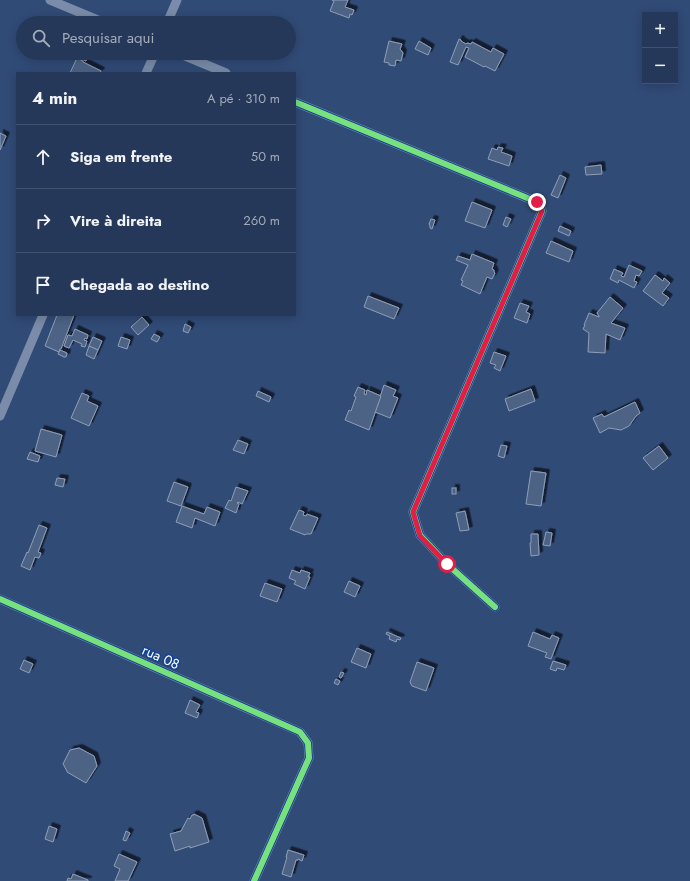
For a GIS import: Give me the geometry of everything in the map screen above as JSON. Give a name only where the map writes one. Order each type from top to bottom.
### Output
[{"type":"street","points":[[50,0],[88,16]]},
{"type":"street","points":[[171,16],[177,0]]},
{"type":"street","points":[[146,72],[152,60]]},
{"type":"street","points":[[195,60],[224,72]]},
{"type":"street","points":[[296,102],[537,202],[542,211],[413,512],[420,536],[447,564],[495,607]]},
{"type":"street","points":[[0,416],[43,316]]},
{"type":"street","name":"rua 08","points":[[0,599],[300,732],[308,743],[309,758],[254,881]]},
{"type":"building","points":[[332,0],[348,0],[345,7],[354,10],[352,15],[350,14],[349,18],[330,11],[334,1]]},
{"type":"building","points":[[459,39],[466,44],[471,44],[472,42],[491,52],[493,48],[504,54],[495,71],[465,57],[469,48],[466,47],[458,65],[450,62]]},
{"type":"building","points":[[389,41],[402,44],[400,49],[403,53],[401,61],[396,60],[395,66],[384,62]]},
{"type":"building","points":[[419,41],[431,48],[428,55],[415,49]]},
{"type":"building","points":[[76,60],[81,60],[101,71],[100,72],[70,72]]},
{"type":"building","points":[[0,133],[6,136],[0,150]]},
{"type":"building","points":[[498,147],[503,148],[501,152],[512,156],[509,166],[488,159],[492,148],[497,150]]},
{"type":"building","points":[[601,165],[602,174],[586,175],[585,167]]},
{"type":"building","points":[[560,175],[566,178],[558,198],[551,195]]},
{"type":"building","points":[[472,202],[492,210],[485,228],[465,221]]},
{"type":"building","points":[[506,217],[511,219],[507,227],[503,225]]},
{"type":"building","points":[[431,219],[435,220],[432,229],[430,228],[429,224]]},
{"type":"building","points":[[560,226],[571,231],[569,236],[558,231]]},
{"type":"building","points":[[551,241],[573,251],[569,262],[546,253]]},
{"type":"building","points":[[472,254],[494,263],[492,269],[495,273],[492,279],[487,277],[480,294],[461,285],[463,281],[461,280],[468,265],[456,260],[458,256],[470,260]]},
{"type":"building","points":[[629,265],[642,271],[639,276],[636,275],[634,281],[637,282],[634,288],[619,280],[618,283],[610,279],[614,269],[623,273],[621,276],[624,277]]},
{"type":"building","points":[[655,275],[663,281],[664,278],[670,283],[662,293],[669,298],[663,306],[643,291]]},
{"type":"building","points":[[368,296],[399,308],[394,319],[364,307]]},
{"type":"building","points":[[610,297],[623,308],[611,323],[625,328],[620,340],[606,334],[605,353],[588,352],[589,333],[583,329],[584,325],[589,313],[599,317],[597,313]]},
{"type":"building","points":[[520,303],[529,306],[526,312],[530,314],[527,323],[514,318]]},
{"type":"building","points":[[57,316],[74,316],[59,352],[45,346]]},
{"type":"building","points":[[142,317],[149,325],[138,335],[131,327]]},
{"type":"building","points":[[185,324],[191,327],[188,333],[183,331]]},
{"type":"building","points":[[75,329],[88,335],[87,339],[85,338],[84,340],[87,341],[85,347],[73,340],[69,348],[64,346],[68,335],[72,336]]},
{"type":"building","points":[[154,334],[160,337],[157,342],[151,339]]},
{"type":"building","points":[[93,337],[102,341],[98,350],[89,346]]},
{"type":"building","points":[[121,337],[130,340],[127,349],[118,346]]},
{"type":"building","points":[[89,346],[98,350],[94,359],[86,355]]},
{"type":"building","points":[[60,350],[67,353],[66,357],[58,354]]},
{"type":"building","points":[[494,352],[506,356],[500,371],[494,368],[496,365],[490,363]]},
{"type":"building","points":[[384,385],[396,390],[393,396],[398,398],[390,418],[375,412]]},
{"type":"building","points":[[358,387],[365,390],[364,394],[366,395],[367,390],[381,396],[369,430],[345,420],[349,410],[351,411],[356,397],[354,396]]},
{"type":"building","points":[[531,389],[535,401],[509,411],[505,399]]},
{"type":"building","points":[[258,391],[271,397],[269,402],[256,396]]},
{"type":"building","points":[[82,393],[89,396],[87,401],[98,406],[89,426],[71,418]]},
{"type":"building","points":[[635,402],[640,413],[629,426],[621,430],[609,428],[600,433],[593,418],[602,414],[604,417]]},
{"type":"building","points":[[41,429],[62,435],[56,457],[35,451]]},
{"type":"building","points":[[238,440],[248,444],[244,454],[233,450]]},
{"type":"building","points":[[501,445],[507,446],[504,458],[498,456]]},
{"type":"building","points":[[659,446],[668,458],[653,470],[643,458]]},
{"type":"building","points":[[30,452],[40,456],[38,462],[27,459]]},
{"type":"building","points":[[531,471],[546,473],[541,506],[526,504]]},
{"type":"building","points":[[57,478],[65,479],[63,487],[55,485]]},
{"type":"building","points":[[174,482],[188,487],[181,506],[167,501]]},
{"type":"building","points":[[236,487],[248,491],[242,504],[237,503],[239,504],[236,513],[225,508],[229,500],[231,501]]},
{"type":"building","points":[[452,488],[456,488],[456,494],[452,494]]},
{"type":"building","points":[[182,506],[204,514],[207,507],[220,512],[215,526],[195,518],[192,528],[176,522]]},
{"type":"building","points":[[299,510],[304,512],[303,515],[306,516],[307,514],[318,518],[311,534],[305,535],[290,529]]},
{"type":"building","points":[[465,511],[469,530],[460,531],[456,513]]},
{"type":"building","points":[[39,525],[47,528],[38,552],[41,553],[39,558],[35,557],[30,570],[21,566]]},
{"type":"building","points":[[546,532],[552,533],[550,546],[543,545]]},
{"type":"building","points":[[531,534],[538,534],[539,555],[531,556]]},
{"type":"building","points":[[292,570],[300,573],[301,570],[310,573],[305,589],[294,584],[296,581],[289,578]]},
{"type":"building","points":[[349,581],[360,586],[355,597],[344,592]]},
{"type":"building","points":[[265,583],[282,589],[277,602],[260,596]]},
{"type":"building","points":[[387,632],[401,638],[400,640],[397,639],[396,642],[389,639],[390,636],[386,634]]},
{"type":"building","points":[[533,632],[550,639],[552,635],[559,638],[551,659],[545,657],[547,653],[528,646]]},
{"type":"building","points":[[357,648],[371,654],[366,668],[351,662]]},
{"type":"building","points":[[24,660],[33,664],[29,673],[20,669]]},
{"type":"building","points":[[553,661],[566,665],[564,670],[557,668],[556,671],[550,669]]},
{"type":"building","points":[[417,662],[434,668],[426,691],[412,686],[410,682]]},
{"type":"building","points":[[341,672],[344,673],[341,678],[339,677]]},
{"type":"building","points":[[336,679],[340,681],[338,685],[334,683]]},
{"type":"building","points":[[190,700],[200,705],[196,712],[199,713],[197,718],[185,713]]},
{"type":"building","points":[[79,748],[94,756],[97,766],[86,783],[67,772],[63,764],[70,750]]},
{"type":"building","points":[[194,814],[202,818],[209,842],[175,851],[170,834],[181,831],[188,818],[190,819]]},
{"type":"building","points":[[49,826],[57,829],[53,842],[45,839]]},
{"type":"building","points":[[126,831],[130,833],[126,841],[123,840]]},
{"type":"building","points":[[288,850],[304,855],[302,861],[298,859],[296,860],[291,877],[282,874]]},
{"type":"building","points":[[119,854],[137,862],[128,881],[115,881],[120,869],[114,866]]},
{"type":"building","points":[[73,874],[88,881],[67,881],[68,878],[71,879]]},
{"type":"cycle path","points":[[296,102],[537,202],[542,211],[413,512],[420,535],[447,564],[495,607]]},
{"type":"cycle path","points":[[0,599],[300,732],[308,743],[309,758],[254,881]]},
{"type":"route","points":[[447,564],[420,536],[413,512],[542,211],[537,202]]}]
